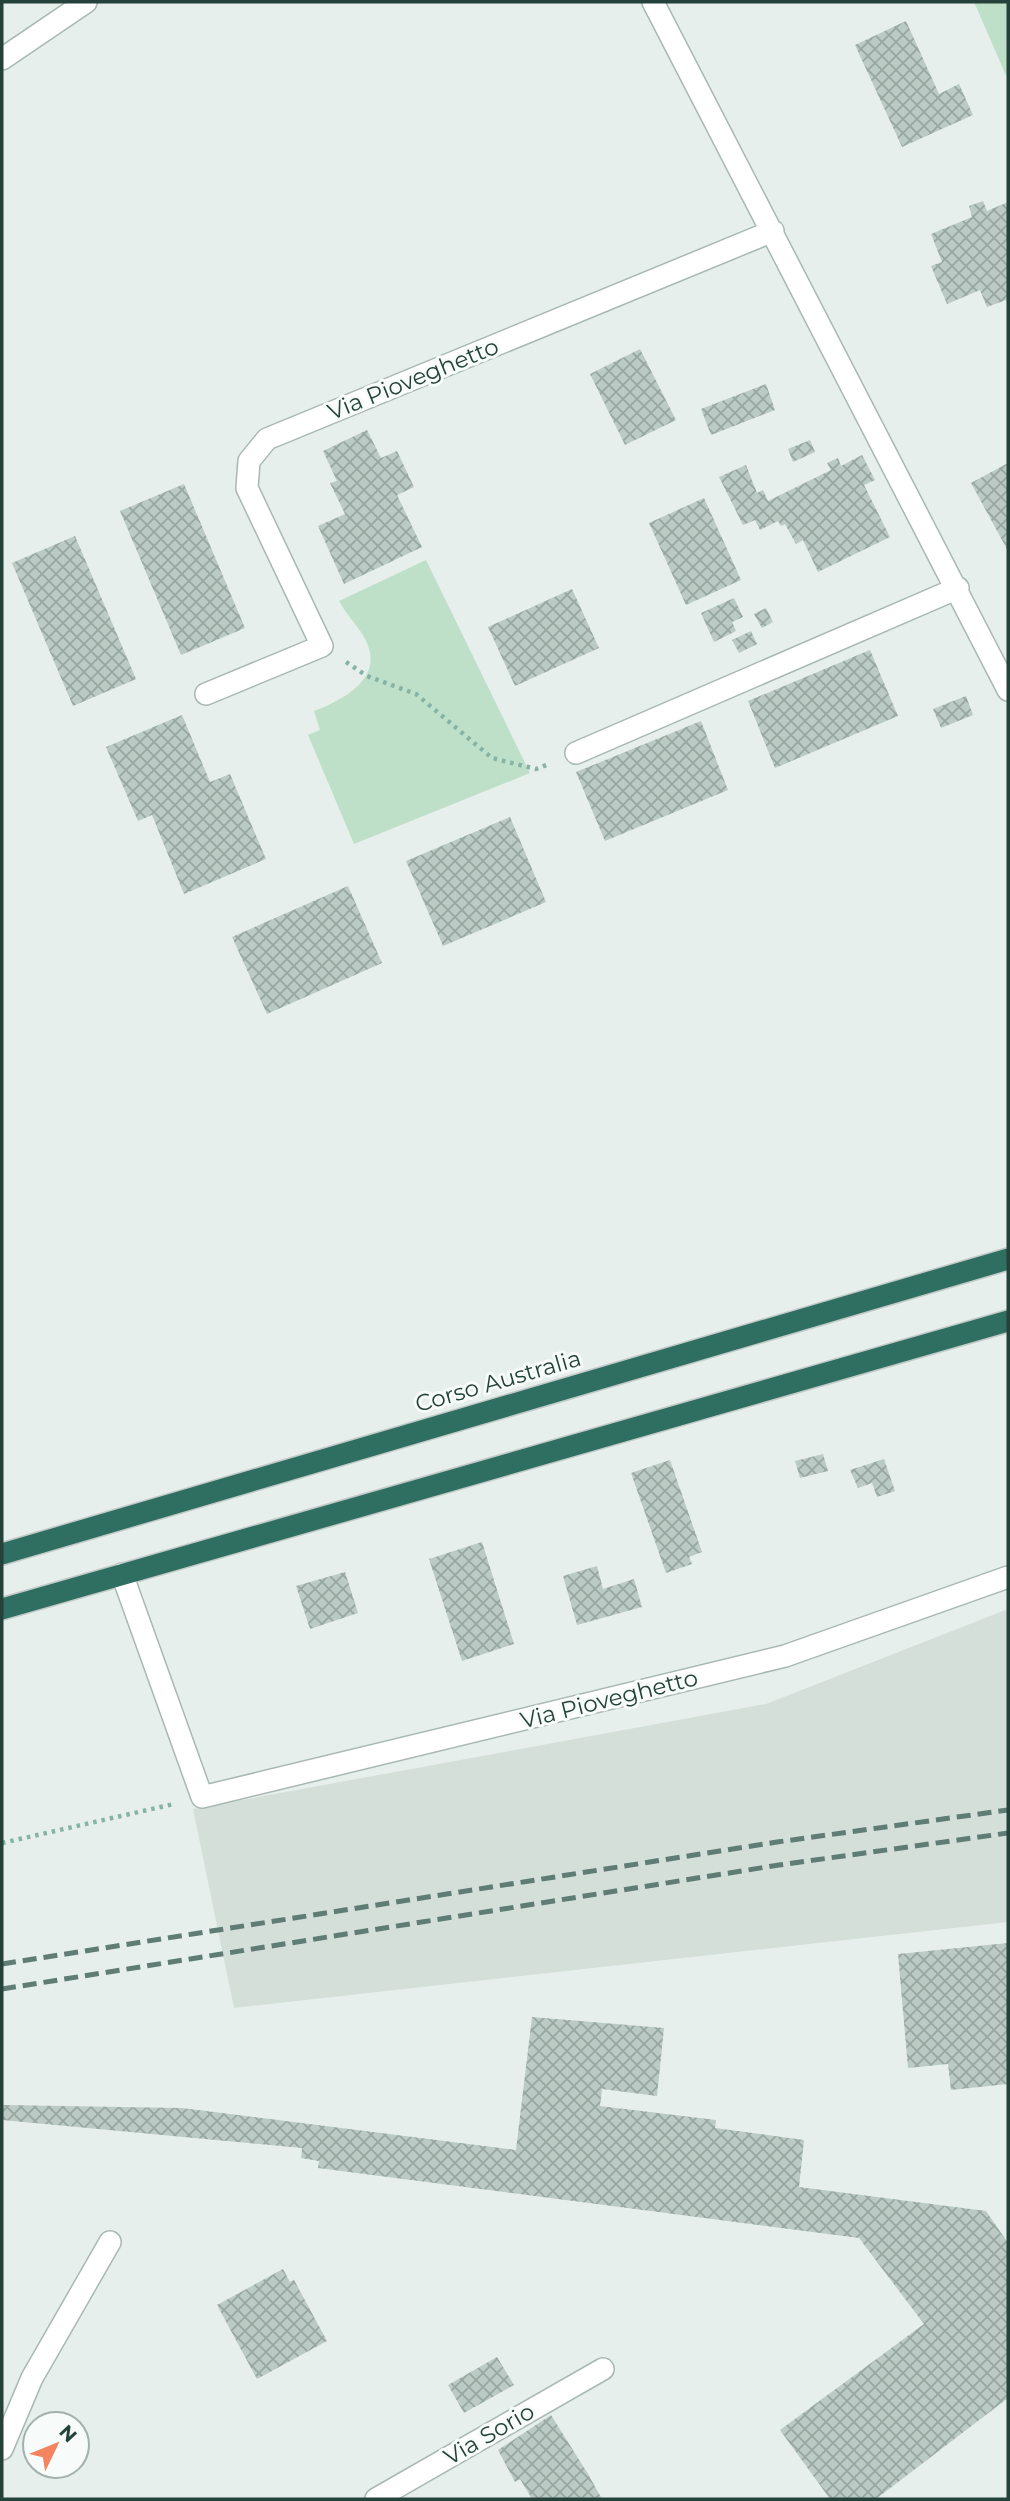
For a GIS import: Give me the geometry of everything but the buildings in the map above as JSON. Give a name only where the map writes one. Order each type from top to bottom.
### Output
[{"type":"highway","name":"Corso Australia","points":[[2,1554],[1008,1259]]},
{"type":"highway","points":[[2,1609],[1008,1321]]},
{"type":"street","points":[[2,59],[86,2]]},
{"type":"street","points":[[653,2],[958,588],[1008,690]]},
{"type":"street","name":"Via Pioveghetto","points":[[322,646],[247,488],[249,461],[267,439],[773,232]]},
{"type":"street","points":[[576,753],[958,588]]},
{"type":"street","points":[[206,694],[322,646]]},
{"type":"street","points":[[122,1574],[202,1797]]},
{"type":"street","name":"Via Pioveghetto","points":[[202,1797],[785,1656],[1008,1577]]},
{"type":"street","points":[[2,2449],[32,2378],[110,2242]]},
{"type":"street","name":"Via Sorio","points":[[376,2499],[603,2369]]},
{"type":"path","points":[[322,646],[368,676],[416,694],[492,758],[536,769],[576,753]]},
{"type":"path","points":[[2,1843],[202,1797]]},
{"type":"shaded area","points":[[1008,1609],[1008,1922],[234,2008],[193,1809],[766,1704]]},
{"type":"green space","points":[[974,2],[1008,2],[1008,80]]},
{"type":"green space","points":[[426,560],[530,773],[354,844],[308,735],[320,730],[314,711],[350,693],[366,675],[370,664],[370,651],[364,637],[339,601]]},
{"type":"railway","points":[[2,1964],[777,1842],[1008,1810]]},
{"type":"railway","points":[[2,1989],[779,1865],[1008,1833]]}]
